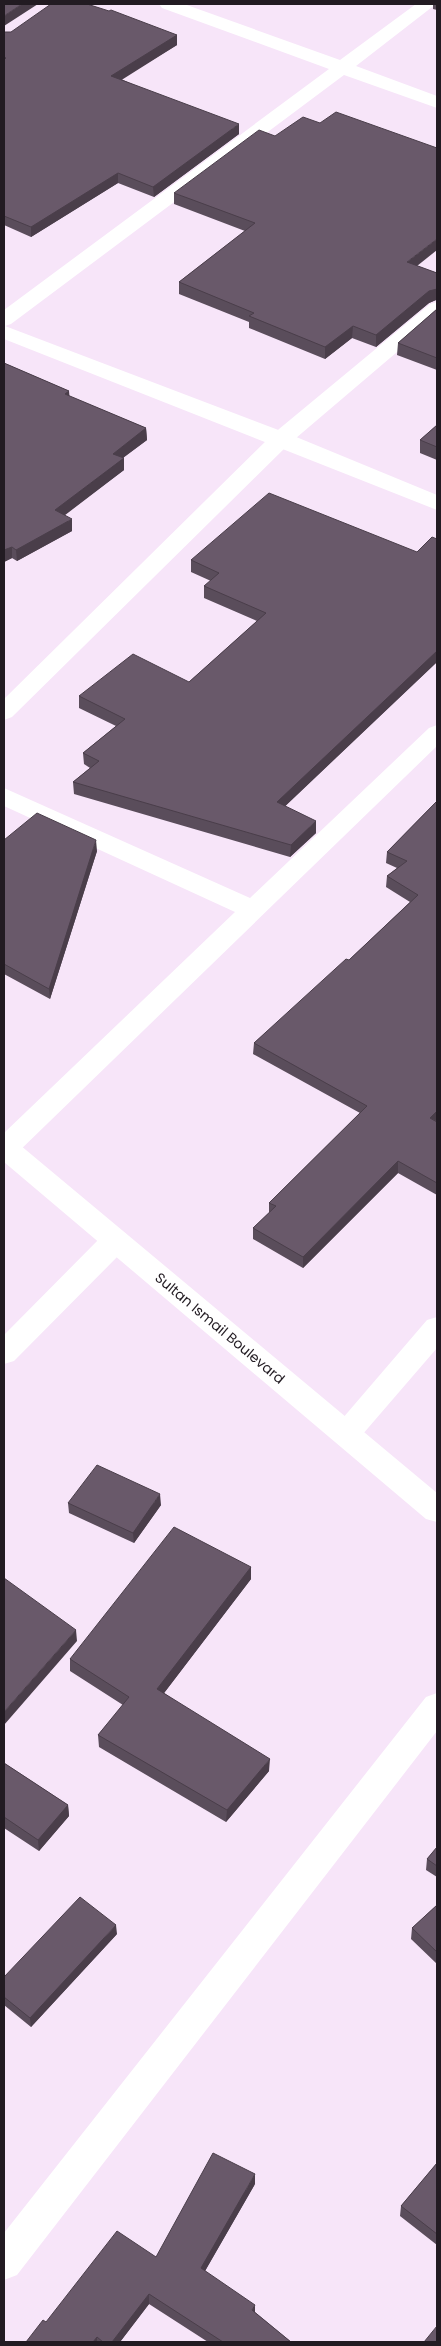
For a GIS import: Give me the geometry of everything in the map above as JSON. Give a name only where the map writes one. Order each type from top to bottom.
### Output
[{"type":"street","points":[[168,4],[437,102]]},
{"type":"street","points":[[4,320],[427,4]]},
{"type":"street","points":[[4,712],[281,439],[437,308]]},
{"type":"street","points":[[4,332],[281,439],[437,503]]},
{"type":"street","points":[[4,1147],[437,733]]},
{"type":"street","points":[[4,796],[254,910]]},
{"type":"street","name":"Sultan Ismail Boulevard","points":[[4,1147],[437,1510]]},
{"type":"street","points":[[4,1352],[115,1240]]},
{"type":"street","points":[[346,1434],[437,1328]]},
{"type":"street","points":[[4,2262],[437,1707]]},
{"type":"building","points":[[4,4],[22,4],[4,16]]},
{"type":"building","points":[[51,4],[87,4],[111,10],[177,35],[111,76],[239,124],[153,187],[118,173],[31,227],[4,216],[4,60],[6,58],[4,57],[4,32],[11,32]]},
{"type":"building","points":[[336,112],[437,148],[437,239],[407,262],[437,273],[437,289],[429,291],[376,335],[353,326],[325,347],[249,316],[254,313],[179,282],[255,223],[174,193],[259,130],[275,136],[303,117],[320,123]]},
{"type":"building","points":[[437,309],[437,358],[398,343]]},
{"type":"building","points":[[4,363],[69,391],[65,394],[146,428],[113,454],[124,458],[55,510],[72,519],[16,550],[12,547],[4,550]]},
{"type":"building","points":[[437,425],[437,447],[420,440]]},
{"type":"building","points":[[269,493],[417,552],[432,537],[437,539],[437,651],[277,802],[316,821],[291,845],[73,782],[99,761],[83,753],[125,719],[79,696],[133,654],[189,682],[266,613],[204,586],[219,573],[191,560]]},
{"type":"building","points":[[437,801],[437,1111],[430,1118],[437,1122],[437,1183],[398,1161],[303,1257],[253,1228],[276,1206],[269,1203],[367,1106],[254,1043],[346,959],[349,960],[418,895],[387,876],[407,861],[387,852]]},
{"type":"building","points":[[37,813],[96,840],[49,989],[4,964],[4,840]]},
{"type":"building","points":[[97,1465],[160,1494],[133,1533],[68,1503]]},
{"type":"building","points":[[174,1527],[251,1567],[157,1689],[270,1759],[227,1810],[98,1735],[129,1697],[70,1659]]},
{"type":"building","points":[[4,1578],[76,1630],[4,1712]]},
{"type":"building","points":[[4,1763],[68,1805],[38,1840],[4,1817]]},
{"type":"building","points":[[437,1847],[437,1866],[427,1859]]},
{"type":"building","points":[[80,1897],[116,1925],[30,2018],[4,1997],[4,1977]]},
{"type":"building","points":[[437,1905],[437,1952],[412,1928]]},
{"type":"building","points":[[213,2153],[255,2174],[201,2268],[255,2305],[252,2310],[291,2342],[223,2342],[149,2294],[112,2342],[103,2342],[97,2337],[93,2342],[26,2342],[43,2320],[46,2322],[117,2231],[156,2257]]},
{"type":"building","points":[[437,2163],[437,2234],[401,2206]]},
{"type":"building","points":[[437,2326],[437,2342],[424,2342]]}]
